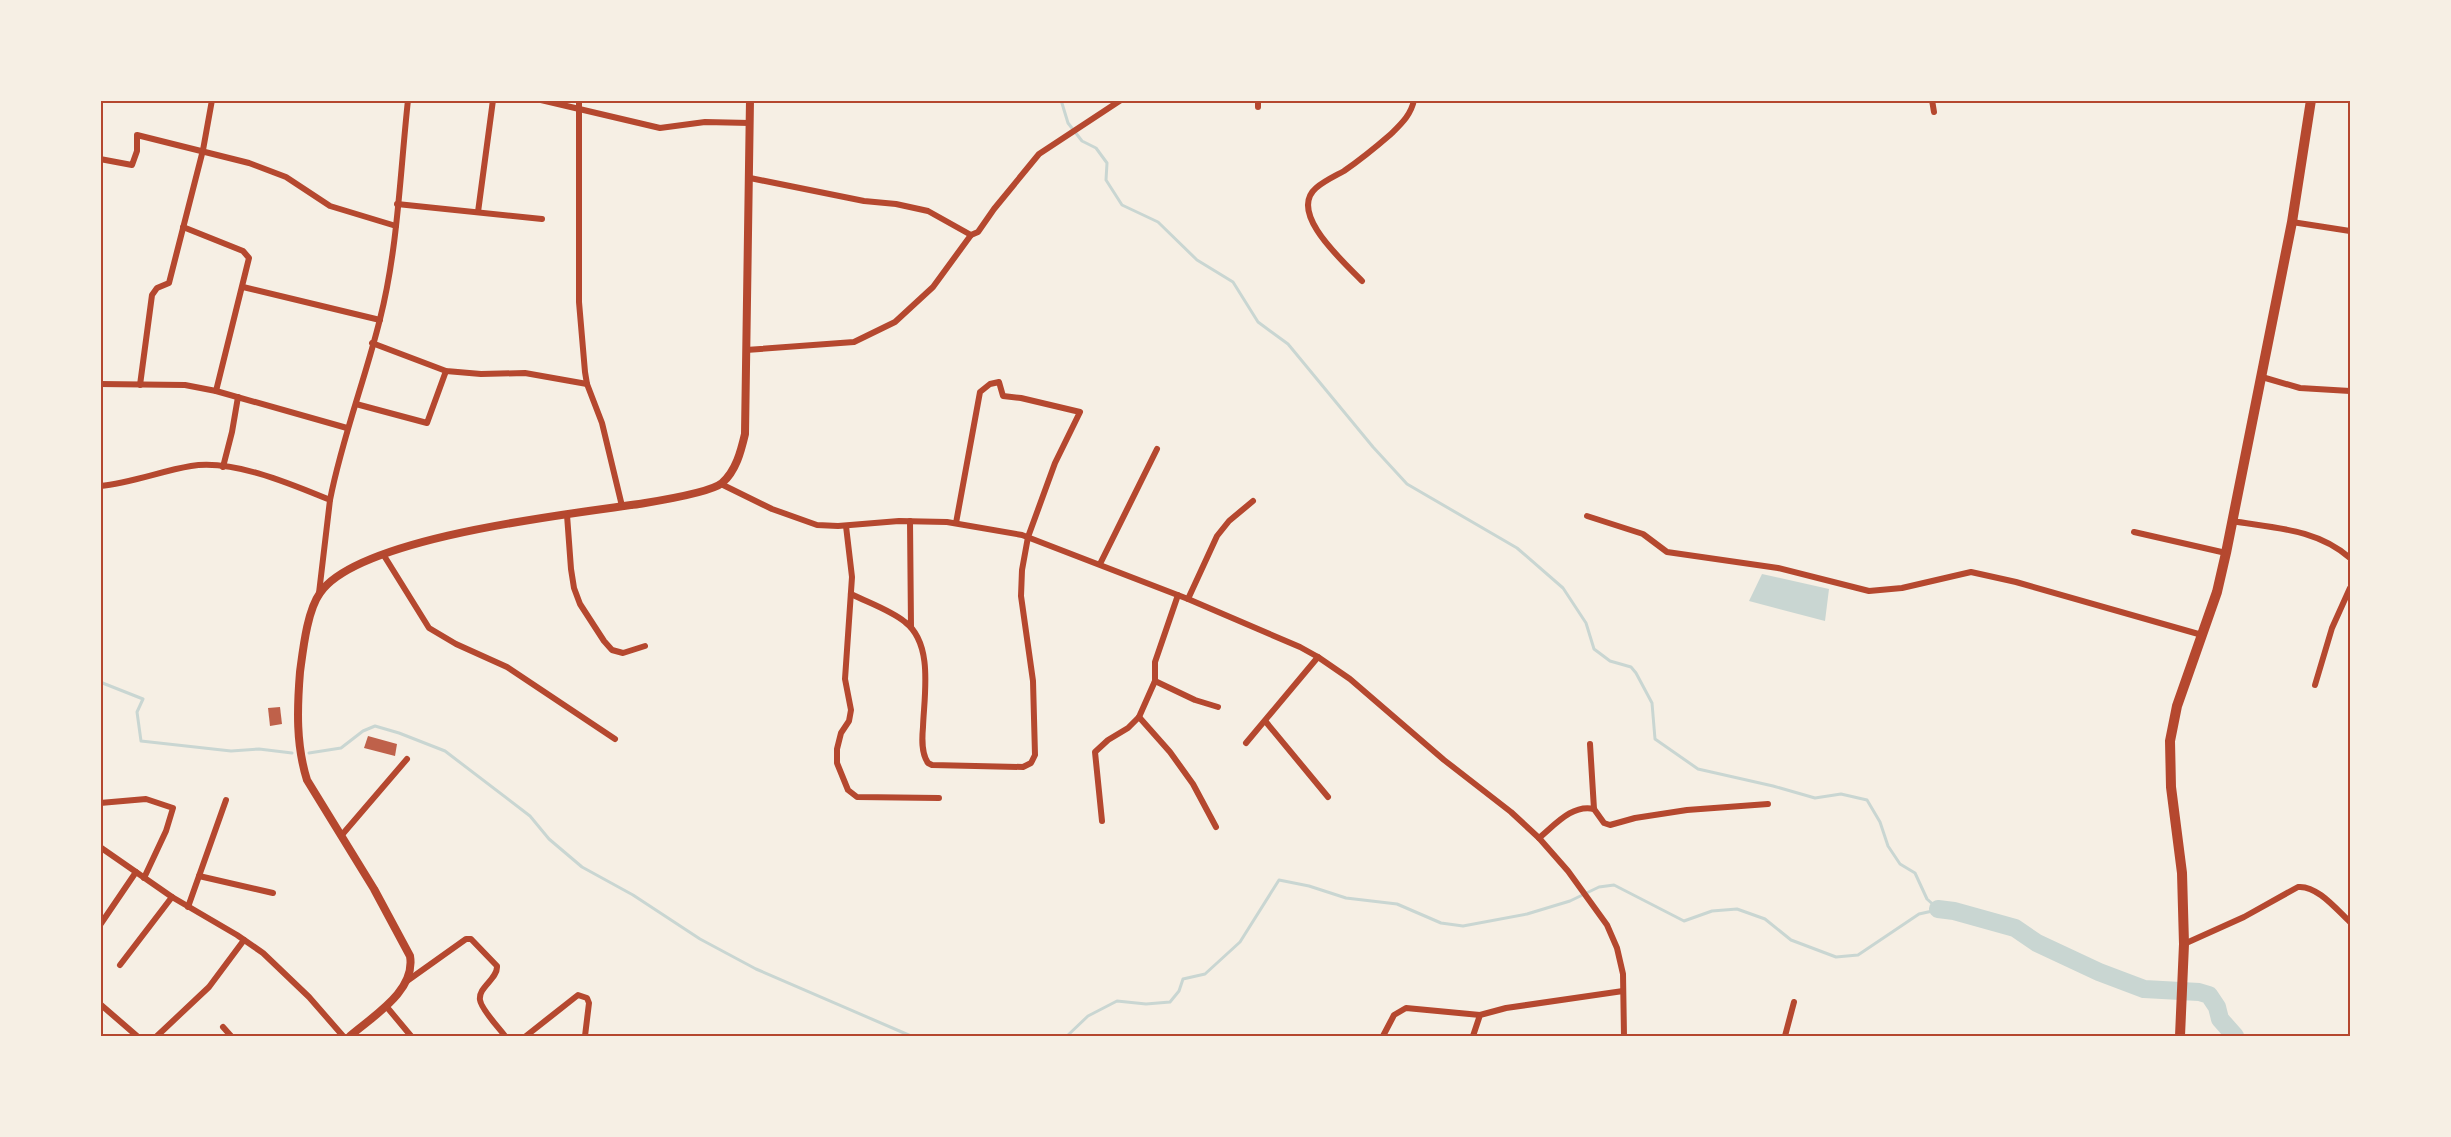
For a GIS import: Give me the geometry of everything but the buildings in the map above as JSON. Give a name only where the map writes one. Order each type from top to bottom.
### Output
[{"type":"highway","points":[[2180,1036],[2184,944],[2182,873],[2180,840],[2171,787],[2170,741],[2177,706],[2217,592],[2226,553],[2292,222],[2311,100]]},
{"type":"main road","points":[[350,1036],[386,1006],[407,981],[411,964],[410,956],[374,889],[307,780],[302,765],[298,734],[302,654],[319,593],[338,577],[366,561],[396,549],[478,530],[622,506],[708,489],[721,484],[735,466],[745,434],[750,100]]},
{"type":"street","points":[[140,385],[152,295],[157,288],[168,283],[203,150],[212,100]]},
{"type":"street","points":[[319,593],[330,500],[346,428],[356,404],[380,320],[390,272],[408,100]]},
{"type":"street","points":[[478,212],[493,100]]},
{"type":"street","points":[[541,100],[660,128],[705,122],[750,123]]},
{"type":"street","points":[[579,100],[579,302],[587,384],[602,423],[622,506]]},
{"type":"street","points":[[746,350],[855,342],[895,322],[933,287],[971,235],[978,232],[1039,154],[1084,127],[1121,100]]},
{"type":"street","points":[[1362,282],[1318,234],[1308,202],[1317,187],[1352,165],[1399,126],[1407,117],[1414,100]]},
{"type":"street","points":[[1932,100],[1934,112]]},
{"type":"street","points":[[100,159],[132,165],[137,151],[137,135],[249,163],[286,177],[330,206],[396,226]]},
{"type":"street","points":[[750,178],[864,201],[896,204],[928,211],[971,235]]},
{"type":"street","points":[[397,204],[542,219]]},
{"type":"street","points":[[2292,222],[2350,231]]},
{"type":"street","points":[[183,227],[248,255],[249,258],[216,391]]},
{"type":"street","points":[[243,287],[380,320]]},
{"type":"street","points":[[372,343],[446,371],[481,374],[525,373],[587,384]]},
{"type":"street","points":[[356,404],[427,423],[446,371]]},
{"type":"street","points":[[2262,377],[2300,388],[2350,391]]},
{"type":"street","points":[[851,594],[903,620],[917,637],[926,673],[923,738],[925,759],[928,763],[932,765],[1023,767],[1030,763],[1035,755],[1033,681],[1021,586],[1028,537],[1061,448],[1080,412],[1032,400],[1003,396],[999,382],[990,384],[980,392],[956,523]]},
{"type":"street","points":[[100,384],[185,385],[216,391],[346,428]]},
{"type":"street","points":[[223,467],[238,397]]},
{"type":"street","points":[[1100,564],[1157,449]]},
{"type":"street","points":[[100,486],[194,465],[223,467],[276,477],[330,500]]},
{"type":"street","points":[[721,484],[799,520],[828,526],[910,521],[956,523],[1028,537],[1188,599],[1318,657],[1350,679],[1444,760],[1511,812],[1539,838],[1568,872],[1607,925],[1617,948],[1623,974],[1624,1036]]},
{"type":"street","points":[[1188,599],[1217,536],[1229,521],[1253,501]]},
{"type":"street","points":[[567,515],[571,569],[574,588],[580,604],[612,650],[623,652],[645,646]]},
{"type":"street","points":[[1587,516],[1643,534],[1667,552],[1681,555],[1778,568],[1869,591],[1902,588],[1971,572],[2016,582],[2203,635]]},
{"type":"street","points":[[910,521],[911,627]]},
{"type":"street","points":[[2232,521],[2314,536],[2335,544],[2350,558]]},
{"type":"street","points":[[846,526],[852,560],[845,669],[851,710],[849,721],[841,733],[837,748],[837,763],[853,795],[864,798],[939,798]]},
{"type":"street","points":[[2134,532],[2226,553]]},
{"type":"street","points":[[383,554],[429,628],[456,644],[507,668],[615,739]]},
{"type":"street","points":[[2315,685],[2332,628],[2350,588]]},
{"type":"street","points":[[1102,821],[1095,752],[1139,717],[1155,681],[1155,662],[1178,595]]},
{"type":"street","points":[[1246,743],[1266,722],[1318,657]]},
{"type":"street","points":[[1155,681],[1195,700],[1218,707]]},
{"type":"street","points":[[1139,717],[1194,784],[1216,827]]},
{"type":"street","points":[[1266,722],[1328,797]]},
{"type":"street","points":[[1590,744],[1594,809],[1604,823],[1610,825],[1635,818],[1687,810],[1768,804]]},
{"type":"street","points":[[341,836],[407,759]]},
{"type":"street","points":[[100,803],[147,799],[173,808],[166,831],[144,878]]},
{"type":"street","points":[[188,907],[226,801]]},
{"type":"street","points":[[1539,838],[1572,812],[1594,809]]},
{"type":"street","points":[[100,847],[172,897],[263,953],[309,997],[343,1036]]},
{"type":"street","points":[[100,925],[136,872]]},
{"type":"street","points":[[199,876],[273,893]]},
{"type":"street","points":[[2184,944],[2244,917],[2298,887],[2304,886],[2319,894],[2350,922]]},
{"type":"street","points":[[120,965],[172,897]]},
{"type":"street","points":[[407,981],[466,939],[471,939],[497,966],[496,973],[481,994],[480,1001],[505,1036]]},
{"type":"street","points":[[157,1036],[210,987],[244,940]]},
{"type":"street","points":[[1383,1036],[1394,1015],[1406,1008],[1480,1015],[1515,1006],[1623,991]]},
{"type":"street","points":[[526,1036],[578,995],[583,996],[589,1003],[585,1036]]},
{"type":"street","points":[[1785,1036],[1794,1002]]},
{"type":"street","points":[[100,1004],[137,1036]]},
{"type":"street","points":[[386,1006],[411,1036]]},
{"type":"street","points":[[1473,1036],[1480,1015]]},
{"type":"street","points":[[223,1027],[231,1036]]},
{"type":"shaded area","points":[[1762,574],[1829,589],[1825,621],[1749,601]]},
{"type":"waterway","points":[[1061,100],[1068,123],[1082,141],[1096,148],[1107,163],[1106,180],[1122,205],[1158,222],[1197,260],[1233,282],[1258,322],[1288,344],[1373,447],[1407,484],[1517,548],[1563,588],[1586,623],[1594,649],[1610,661],[1631,667],[1636,673],[1652,703],[1655,739],[1698,769],[1815,798],[1841,794],[1867,800],[1880,822],[1888,846],[1900,864],[1915,873],[1927,899],[1938,909]]},
{"type":"waterway","points":[[100,682],[143,699],[137,712],[141,741],[231,751],[259,749],[292,753]]},
{"type":"waterway","points":[[309,753],[341,748],[363,731],[375,726],[445,751],[530,816],[549,839],[582,867],[633,895],[700,939],[756,969],[911,1036]]},
{"type":"waterway","points":[[1067,1036],[1088,1016],[1117,1001],[1146,1004],[1170,1002],[1179,991],[1183,979],[1205,974],[1240,942],[1279,880],[1309,886],[1346,898],[1397,904],[1441,923],[1463,926],[1527,914],[1570,901],[1599,887],[1614,885],[1684,921],[1712,911],[1737,909],[1765,919],[1791,940],[1836,957],[1858,955],[1919,914],[1937,910]]},
{"type":"waterway","points":[[1938,909],[1954,911],[2015,928],[2037,943],[2099,972],[2144,989],[2199,992],[2209,995],[2217,1007],[2220,1019],[2235,1036]]}]
